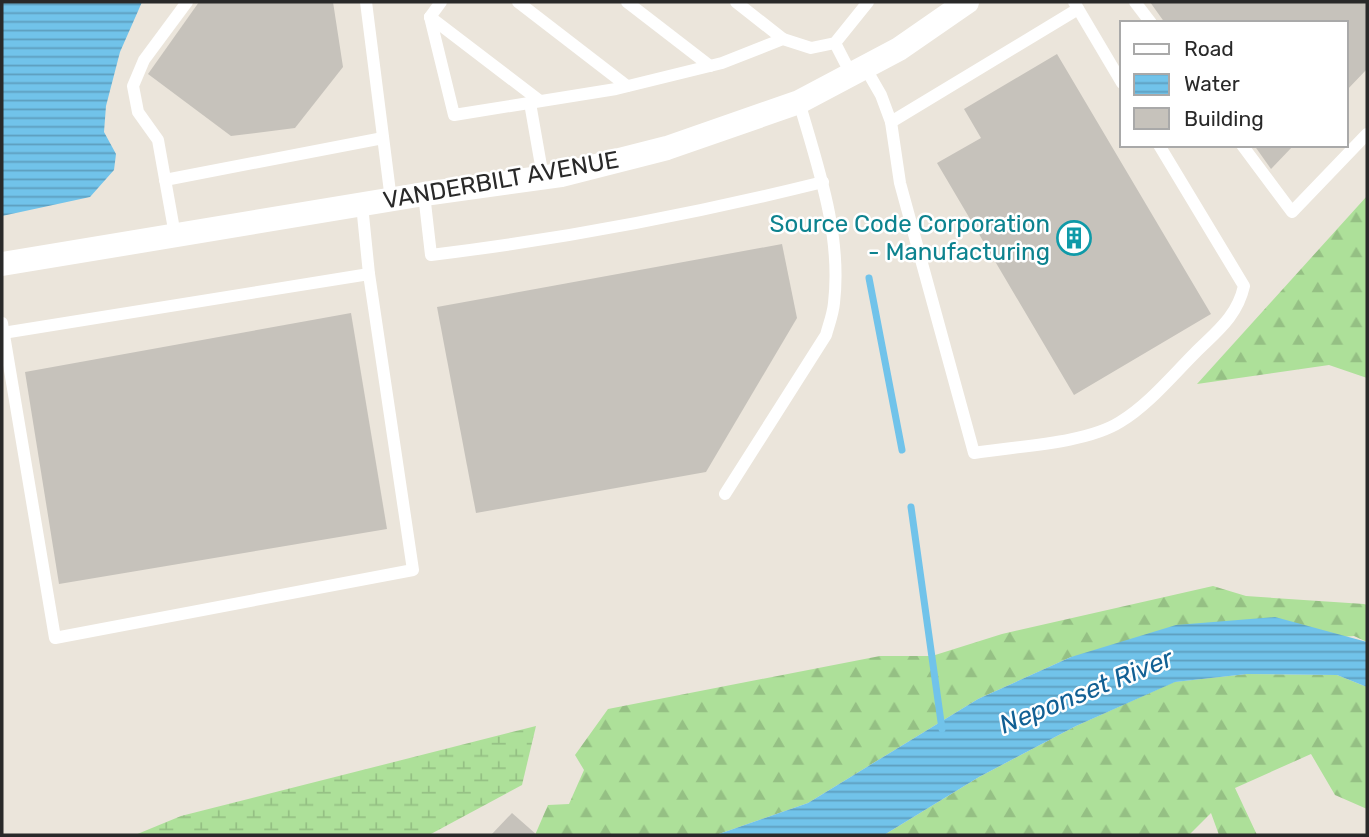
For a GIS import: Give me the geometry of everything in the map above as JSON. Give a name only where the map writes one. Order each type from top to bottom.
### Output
[{"type":"street","name":"VANDERBILT AVENUE","points":[[2,264],[424,194],[561,175],[667,148],[799,102],[859,72],[910,42],[967,2]]},
{"type":"lane","points":[[175,235],[158,140],[138,112],[133,86],[144,60],[187,2]]},
{"type":"lane","points":[[366,2],[391,200]]},
{"type":"lane","points":[[430,17],[441,2]]},
{"type":"lane","points":[[518,2],[627,86]]},
{"type":"lane","points":[[627,2],[710,66]]},
{"type":"lane","points":[[736,2],[783,39],[811,48],[835,43],[868,2]]},
{"type":"lane","points":[[1135,2],[1149,21]]},
{"type":"lane","points":[[891,122],[1076,5],[1120,80]]},
{"type":"lane","points":[[430,17],[535,102],[543,177]]},
{"type":"lane","points":[[430,17],[454,115],[627,86],[710,66],[783,39]]},
{"type":"lane","points":[[835,43],[881,95],[891,122],[900,183],[974,453],[1087,436],[1118,424],[1135,412],[1227,322],[1240,303],[1244,286],[1160,147]]},
{"type":"lane","points":[[725,494],[826,335],[834,304],[836,252],[823,182],[799,102]]},
{"type":"lane","points":[[1243,147],[1292,212],[1367,134]]},
{"type":"lane","points":[[165,180],[383,138]]},
{"type":"lane","points":[[424,194],[431,255],[516,245],[714,209],[823,182]]},
{"type":"lane","points":[[362,205],[369,274],[413,570],[55,638],[3,328],[369,274]]},
{"type":"green space","points":[[1367,196],[1367,378],[1329,365],[1197,384]]},
{"type":"green space","points":[[1213,586],[1246,596],[1367,605],[1367,642],[1354,636],[1071,657],[978,699],[808,803],[716,835],[535,835],[548,805],[569,804],[584,770],[575,755],[608,709],[880,656],[932,656],[1002,634]]},
{"type":"green space","points":[[1247,674],[1337,675],[1367,687],[1367,809],[1335,795],[1311,754],[1235,788],[1257,835],[1219,835],[1211,813],[1189,835],[884,835],[979,777],[1076,726],[1174,682]]},
{"type":"green space","points":[[536,726],[522,785],[429,835],[135,835],[181,816]]},
{"type":"water","points":[[2,2],[142,2],[120,52],[106,106],[104,132],[116,154],[114,170],[90,197],[2,216]]},
{"type":"water","name":"Neponset River","points":[[1275,617],[1367,642],[1367,687],[1337,675],[1247,674],[1175,682],[1076,726],[979,777],[884,835],[716,835],[808,803],[978,699],[1071,657],[1176,625]]},
{"type":"building","points":[[199,2],[333,2],[343,67],[295,128],[231,136],[148,74]]},
{"type":"building","points":[[1150,2],[1367,2],[1367,69],[1348,89],[1348,21],[1164,21]]},
{"type":"building","name":"Source Code Corporation - Manufacturing","points":[[1057,54],[1211,314],[1074,395],[937,163],[981,138],[964,109]]},
{"type":"building","points":[[1255,147],[1292,147],[1271,169]]},
{"type":"building","points":[[782,244],[797,318],[706,472],[476,513],[437,307]]},
{"type":"building","points":[[351,313],[387,529],[59,584],[25,372]]},
{"type":"building","points":[[512,813],[537,835],[491,835]]},
{"type":"waterway","points":[[869,278],[902,450]]},
{"type":"waterway","points":[[911,507],[942,729]]},
{"type":"place","name":"Source Code Corporation - Manufacturing","points":[[1074,238]]}]
